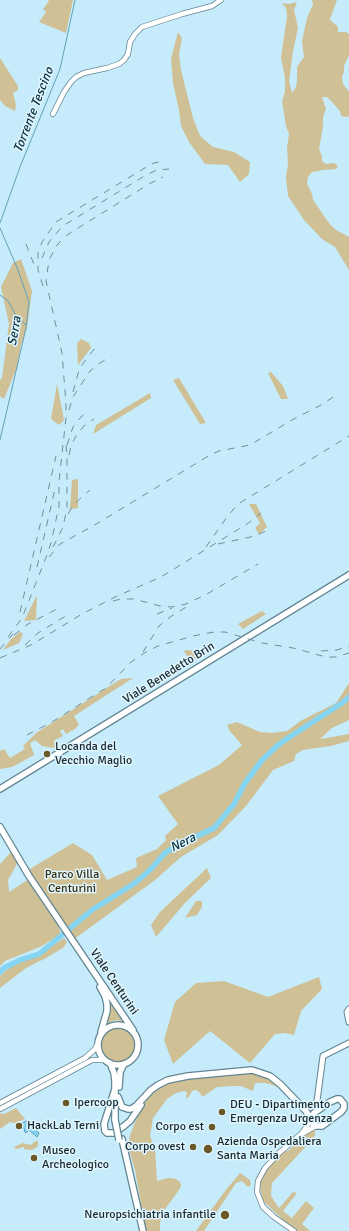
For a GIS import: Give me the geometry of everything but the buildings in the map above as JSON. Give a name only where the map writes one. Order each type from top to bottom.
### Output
[{"type":"main road","name":"Viale Benedetto Brin","points":[[0,789],[349,575]]},
{"type":"main road","name":"Viale Centurini","points":[[0,827],[56,918],[133,1030]]},
{"type":"main road","name":"Viale Centurini","points":[[76,947],[81,960],[105,996],[107,1011],[99,1036]]},
{"type":"main road","points":[[349,1009],[347,1012],[349,1021]]},
{"type":"main road","points":[[117,1119],[120,1072],[124,1064],[133,1058],[138,1048],[137,1037],[133,1030],[121,1024],[114,1024],[103,1031],[99,1036],[98,1043],[100,1055],[104,1060],[110,1063],[124,1064]]},
{"type":"main road","points":[[322,1107],[318,1101],[323,1056],[349,1043]]},
{"type":"main road","points":[[110,1063],[114,1073],[120,1139],[140,1231]]},
{"type":"main road","points":[[118,1097],[122,1107],[128,1110],[136,1106],[151,1090],[168,1080],[188,1076],[252,1070],[270,1076],[280,1084],[306,1111],[316,1126],[322,1126],[341,1112],[349,1110]]},
{"type":"main road","points":[[115,1089],[104,1124],[105,1131],[110,1134],[114,1133],[130,1121],[142,1103],[158,1085]]},
{"type":"main road","points":[[311,1120],[314,1112],[337,1099],[349,1105]]},
{"type":"main road","points":[[341,1112],[344,1108],[343,1102]]},
{"type":"main road","points":[[306,1111],[314,1112]]},
{"type":"main road","points":[[120,1139],[143,1231]]},
{"type":"street","points":[[52,114],[64,92],[76,77],[84,73],[119,64],[124,60],[128,54],[130,42],[142,27],[212,6],[221,0]]},
{"type":"street","points":[[0,1103],[85,1058],[95,1049],[98,1043]]},
{"type":"street","points":[[0,1109],[92,1060],[104,1060]]},
{"type":"street","points":[[294,1231],[270,1214],[263,1207],[259,1198],[258,1186],[262,1173],[268,1164],[300,1134],[311,1120]]},
{"type":"street","points":[[300,1134],[316,1126]]},
{"type":"green space","points":[[48,0],[73,0],[66,33],[39,22],[46,12],[43,9],[49,1]]},
{"type":"green space","points":[[312,0],[337,0],[330,19],[338,27],[338,32],[346,32],[349,34],[349,55],[344,66],[342,77],[343,84],[349,92],[349,116],[341,116],[340,111],[327,97],[322,97],[326,109],[323,117],[323,127],[319,149],[322,156],[322,161],[326,164],[334,163],[338,166],[336,169],[312,172],[308,177],[307,184],[313,200],[329,223],[336,230],[349,237],[349,270],[335,247],[322,239],[304,220],[288,196],[286,177],[289,134],[286,126],[282,101],[285,92],[285,77],[281,58],[287,16],[286,8],[282,3],[289,4],[297,2],[294,10],[298,28],[289,81],[292,93],[296,87],[297,67],[304,57],[302,41],[307,18],[313,4]]},
{"type":"green space","points":[[178,32],[182,38],[179,54],[181,70],[193,118],[200,136],[213,147],[234,152],[250,162],[249,174],[240,182],[228,165],[205,164],[189,142],[181,126],[173,83],[171,59]]},
{"type":"green space","points":[[0,58],[18,86],[18,90],[13,93],[16,105],[15,111],[5,106],[0,100]]},
{"type":"green space","points":[[21,259],[32,291],[27,328],[21,345],[17,367],[4,399],[0,396],[0,380],[2,378],[9,324],[1,287],[13,263]]},
{"type":"green space","points":[[81,339],[89,343],[91,348],[78,365],[77,343]]},
{"type":"green space","points":[[271,372],[283,386],[288,399],[281,399],[268,373]]},
{"type":"green space","points":[[179,378],[206,423],[200,424],[173,380]]},
{"type":"green space","points":[[57,384],[64,420],[59,425],[51,419]]},
{"type":"green space","points":[[150,393],[151,398],[93,434],[96,425]]},
{"type":"green space","points":[[78,479],[78,508],[70,509],[72,480]]},
{"type":"green space","points":[[249,504],[256,504],[267,527],[259,534],[255,528],[260,523]]},
{"type":"green space","points":[[37,595],[36,620],[24,621]]},
{"type":"green space","points":[[262,611],[266,614],[243,629],[238,624]]},
{"type":"green space","points":[[20,632],[23,634],[19,643],[3,650],[11,639]]},
{"type":"green space","points":[[184,651],[195,651],[202,656],[189,659]]},
{"type":"green space","points":[[133,678],[74,716],[79,725],[66,734],[63,729],[60,731],[63,736],[53,741],[56,742],[55,748],[42,746],[35,740],[30,743],[34,755],[12,767],[0,769],[0,751],[4,749],[10,758],[25,749],[23,746],[36,733],[121,679]]},
{"type":"green space","name":"Parco Villa Centurini","points":[[349,683],[349,720],[332,728],[320,739],[349,734],[349,741],[331,746],[303,750],[296,754],[294,761],[273,770],[246,806],[218,835],[181,857],[155,880],[73,940],[28,870],[73,843],[92,855],[107,880],[137,867],[136,858],[157,849],[166,840],[165,836],[178,824],[158,796],[219,765],[242,745],[229,730],[227,725],[237,722],[260,732],[272,733],[287,731],[302,720],[336,703]]},
{"type":"green space","points":[[12,851],[18,862],[8,880],[9,892],[29,879],[56,921],[61,934],[42,946],[5,961],[0,966],[0,864]]},
{"type":"green space","points":[[207,868],[211,878],[185,903],[156,937],[151,925],[160,912]]},
{"type":"green space","points":[[196,901],[202,901],[202,907],[197,915],[185,918]]},
{"type":"green space","points":[[64,938],[67,942],[63,948],[26,968],[0,988],[0,976],[11,965],[42,953]]},
{"type":"green space","points":[[319,977],[322,989],[301,1011],[294,1035],[285,1033],[275,1034],[250,1063],[210,1031],[173,1064],[164,1040],[175,1002],[196,983],[224,981],[268,997]]},
{"type":"green space","points":[[108,995],[125,1022],[116,1020],[105,1024]]},
{"type":"green space","points":[[118,1027],[131,1032],[136,1045],[131,1058],[118,1063],[105,1058],[100,1045],[105,1032]]},
{"type":"green space","points":[[227,1072],[256,1073],[271,1080],[278,1087],[266,1083],[255,1083],[253,1091],[241,1086],[217,1087],[204,1096],[196,1090],[192,1091],[188,1098],[186,1098],[187,1092],[184,1091],[176,1093],[167,1099],[153,1118],[150,1136],[155,1148],[157,1181],[168,1178],[176,1179],[180,1182],[181,1186],[163,1212],[160,1223],[160,1231],[146,1231],[135,1170],[128,1146],[130,1135],[140,1110],[151,1093],[165,1084],[198,1075]]},
{"type":"green space","points":[[16,1108],[25,1119],[15,1123],[10,1122],[0,1129],[0,1113],[4,1114]]},
{"type":"green space","points":[[315,1128],[315,1135],[310,1142],[272,1183],[271,1196],[279,1208],[293,1192],[297,1193],[283,1211],[292,1218],[306,1201],[314,1208],[302,1224],[310,1231],[295,1231],[263,1201],[260,1188],[261,1175],[284,1151],[288,1151],[293,1146],[292,1143]]},
{"type":"green space","points":[[38,1141],[38,1145],[32,1150],[24,1149],[24,1147],[16,1149],[14,1147],[23,1143],[30,1145]]},
{"type":"green space","points":[[240,1173],[250,1180],[251,1185],[248,1187],[242,1181],[236,1183],[204,1231],[196,1231],[225,1191]]},
{"type":"water","points":[[26,1121],[31,1123],[36,1128],[35,1129],[39,1133],[37,1137],[29,1130],[26,1133],[24,1131],[25,1130],[21,1124]]},
{"type":"waterway","name":"Torrente Tescino","points":[[0,223],[20,167],[60,69],[75,0]]},
{"type":"waterway","name":"Serra","points":[[0,228],[18,270],[29,302],[26,328],[0,440]]},
{"type":"waterway","points":[[0,295],[8,301],[17,317],[26,325]]},
{"type":"waterway","name":"Nera","points":[[0,972],[4,968],[20,960],[39,954],[92,910],[135,883],[150,870],[165,853],[174,847],[214,828],[234,804],[245,783],[262,760],[278,745],[349,697]]},
{"type":"railway","points":[[43,286],[38,270],[38,253],[42,242],[56,222],[143,169],[154,163],[164,161]]},
{"type":"railway","points":[[42,258],[49,242],[66,224],[146,175],[157,170],[169,169]]},
{"type":"railway","points":[[8,637],[22,618],[47,555],[59,506],[59,481],[66,418],[66,404],[62,353],[46,281],[49,260],[57,245],[67,235],[149,184],[163,177]]},
{"type":"railway","points":[[26,244],[35,267]]},
{"type":"railway","points":[[73,392],[79,370],[99,343]]},
{"type":"railway","points":[[69,410],[73,397],[90,371],[111,356]]},
{"type":"railway","points":[[49,557],[60,544],[93,526],[210,455],[219,451],[250,445],[292,420],[323,404],[339,393]]},
{"type":"railway","points":[[67,445],[73,427],[89,410]]},
{"type":"railway","points":[[69,455],[71,446],[77,434],[84,426],[94,419]]},
{"type":"railway","points":[[206,547],[238,504],[349,436]]},
{"type":"railway","points":[[53,547],[63,527],[67,508],[66,445]]},
{"type":"railway","points":[[20,612],[56,456]]},
{"type":"railway","points":[[37,567],[55,489]]},
{"type":"railway","points":[[68,514],[74,504],[90,490]]},
{"type":"railway","points":[[0,658],[31,645],[82,614],[115,597],[161,577],[247,524],[261,513]]},
{"type":"railway","points":[[218,544],[255,536],[270,529]]},
{"type":"railway","points":[[113,601],[121,599],[134,599],[160,606],[172,607],[186,604],[207,594],[258,564]]},
{"type":"railway","points":[[143,652],[159,626],[188,606]]},
{"type":"railway","points":[[157,614],[172,608]]},
{"type":"railway","points":[[14,635],[28,624],[57,609]]},
{"type":"railway","points":[[25,645],[38,633],[69,614]]},
{"type":"railway","points":[[27,735],[52,722],[106,688],[131,662],[146,652],[158,646],[193,636],[214,632],[225,632],[262,643],[293,648],[326,657],[336,657],[349,653]]},
{"type":"railway","points":[[0,649],[13,634]]},
{"type":"railway","points":[[321,651],[337,650],[349,646]]},
{"type":"place","name":"Locanda del Vecchio Maglio","points":[[47,754]]},
{"type":"place","name":"Ipercoop","points":[[66,1103]]},
{"type":"place","name":"DEU - Dipartimento Emergenza Urgenza","points":[[222,1112]]},
{"type":"place","name":"HackLab Terni","points":[[19,1126]]},
{"type":"place","name":"Corpo est","points":[[212,1127]]},
{"type":"place","name":"Corpo ovest","points":[[193,1147]]},
{"type":"place","name":"Azienda Ospedaliera Santa Maria","points":[[208,1149]]},
{"type":"place","name":"Museo Archeologico","points":[[34,1158]]},
{"type":"place","name":"Neuropsichiatria infantile","points":[[225,1215]]}]
